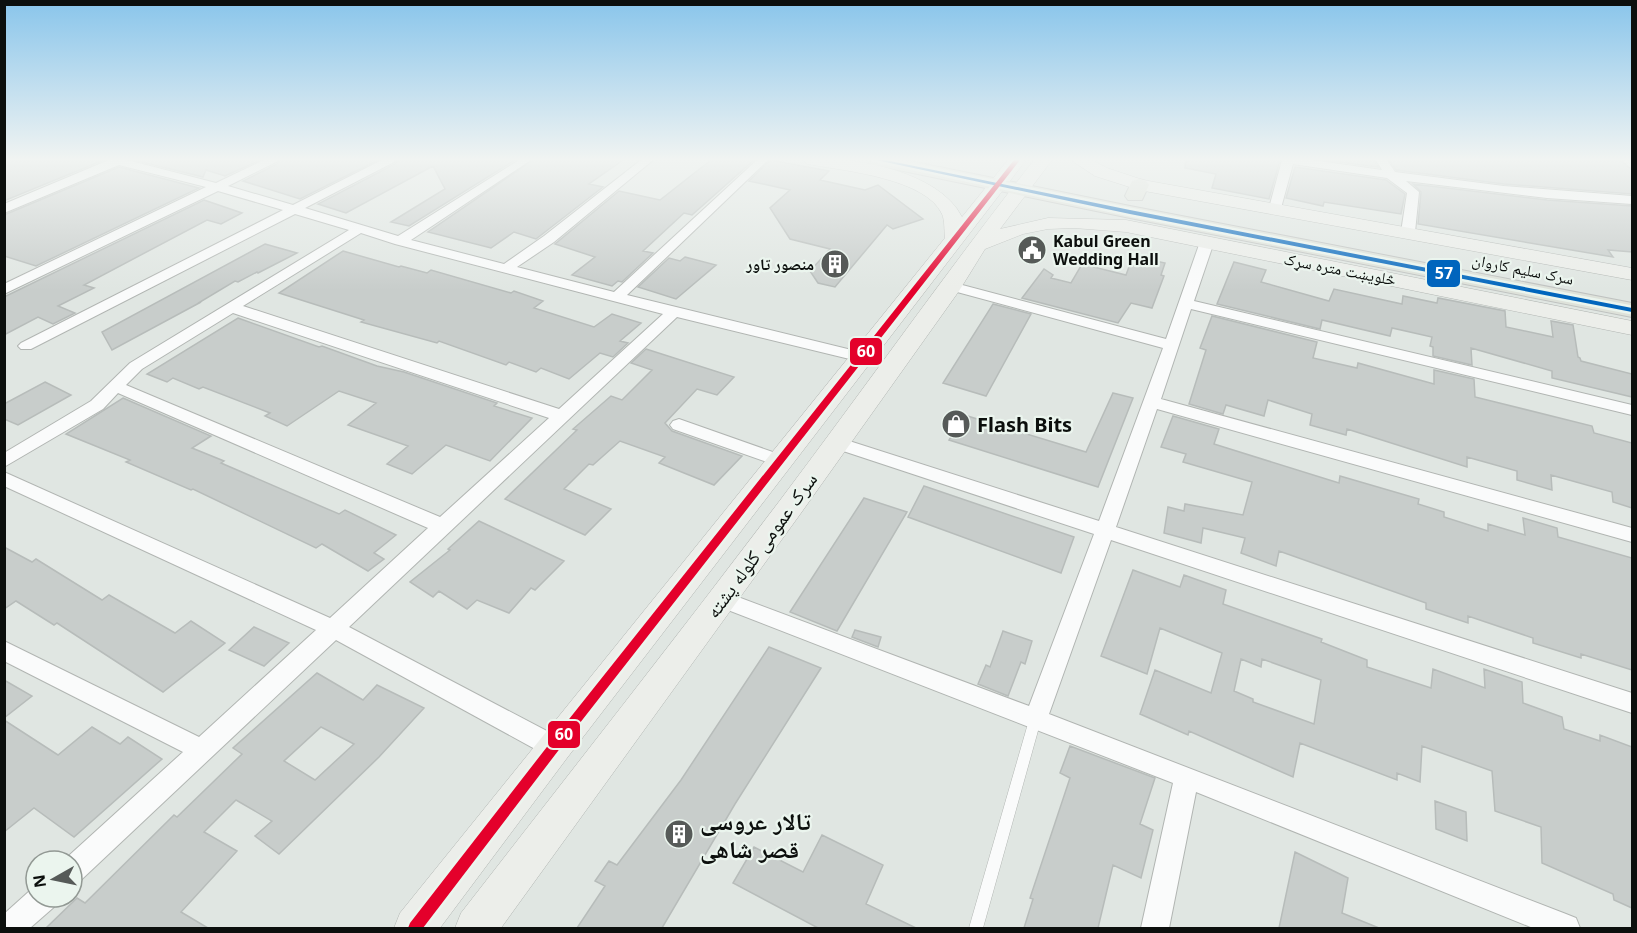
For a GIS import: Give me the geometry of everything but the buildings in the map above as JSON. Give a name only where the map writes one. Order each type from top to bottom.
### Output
[{"type":"main road","points":[[943,204],[966,242]]},
{"type":"main road","name":"سرک عمومی کلوله پشته","points":[[415,928],[554,747],[861,357],[966,242],[996,204]]},
{"type":"main road","points":[[1127,204],[1632,310]]},
{"type":"main road","name":"څلویښت متره سړک","points":[[1132,205],[1207,242],[1632,328]]},
{"type":"main road","name":"څلویښت متره سړک","points":[[966,242],[1020,229],[1071,221],[1132,205],[1275,208],[1632,274]]},
{"type":"main road","name":"سرک سلیم کاروان","points":[[1132,205],[1632,290]]},
{"type":"main road","name":"سرک عمومی کلوله پشته","points":[[476,928],[722,599],[951,286],[966,242]]},
{"type":"street","points":[[4,290],[181,204]]},
{"type":"street","points":[[275,204],[400,241],[674,312],[861,357]]},
{"type":"street","points":[[26,346],[304,204]]},
{"type":"street","points":[[400,241],[458,204]]},
{"type":"street","points":[[507,268],[549,239],[593,204]]},
{"type":"street","points":[[618,296],[717,204]]},
{"type":"street","points":[[1275,208],[1276,204]]},
{"type":"street","points":[[1408,232],[1412,204]]},
{"type":"street","points":[[4,461],[97,405],[136,366],[359,229]]},
{"type":"street","points":[[1035,720],[1152,402],[1207,242]]},
{"type":"street","points":[[951,286],[1171,345]]},
{"type":"street","points":[[1185,303],[1632,410]]},
{"type":"street","points":[[231,307],[561,416]]},
{"type":"street","points":[[84,860],[674,312]]},
{"type":"street","points":[[117,387],[442,526]]},
{"type":"street","points":[[1152,402],[1632,536]]},
{"type":"street","points":[[679,425],[781,461]]},
{"type":"street","points":[[837,443],[1103,532],[1335,604],[1632,703]]},
{"type":"street","points":[[4,478],[334,630],[554,747]]},
{"type":"street","points":[[722,599],[1187,777],[1566,928]]},
{"type":"street","points":[[4,650],[202,750]]},
{"type":"street","points":[[1155,928],[1187,777]]},
{"type":"street","points":[[10,928],[31,909]]},
{"type":"lane","points":[[976,928],[1035,720]]},
{"type":"transit line","name":"60","points":[[415,928],[554,747],[983,204]]},
{"type":"transit line","name":"57","points":[[1089,204],[1632,310]]},
{"type":"place","name":"Kabul Green Wedding Hall","points":[[1032,250]]},
{"type":"place","name":"منصور تاور","points":[[835,264]]},
{"type":"place","name":"Flash Bits","points":[[956,424]]},
{"type":"place","name":"تالار عروسی قصر شاهی","points":[[679,834]]}]
